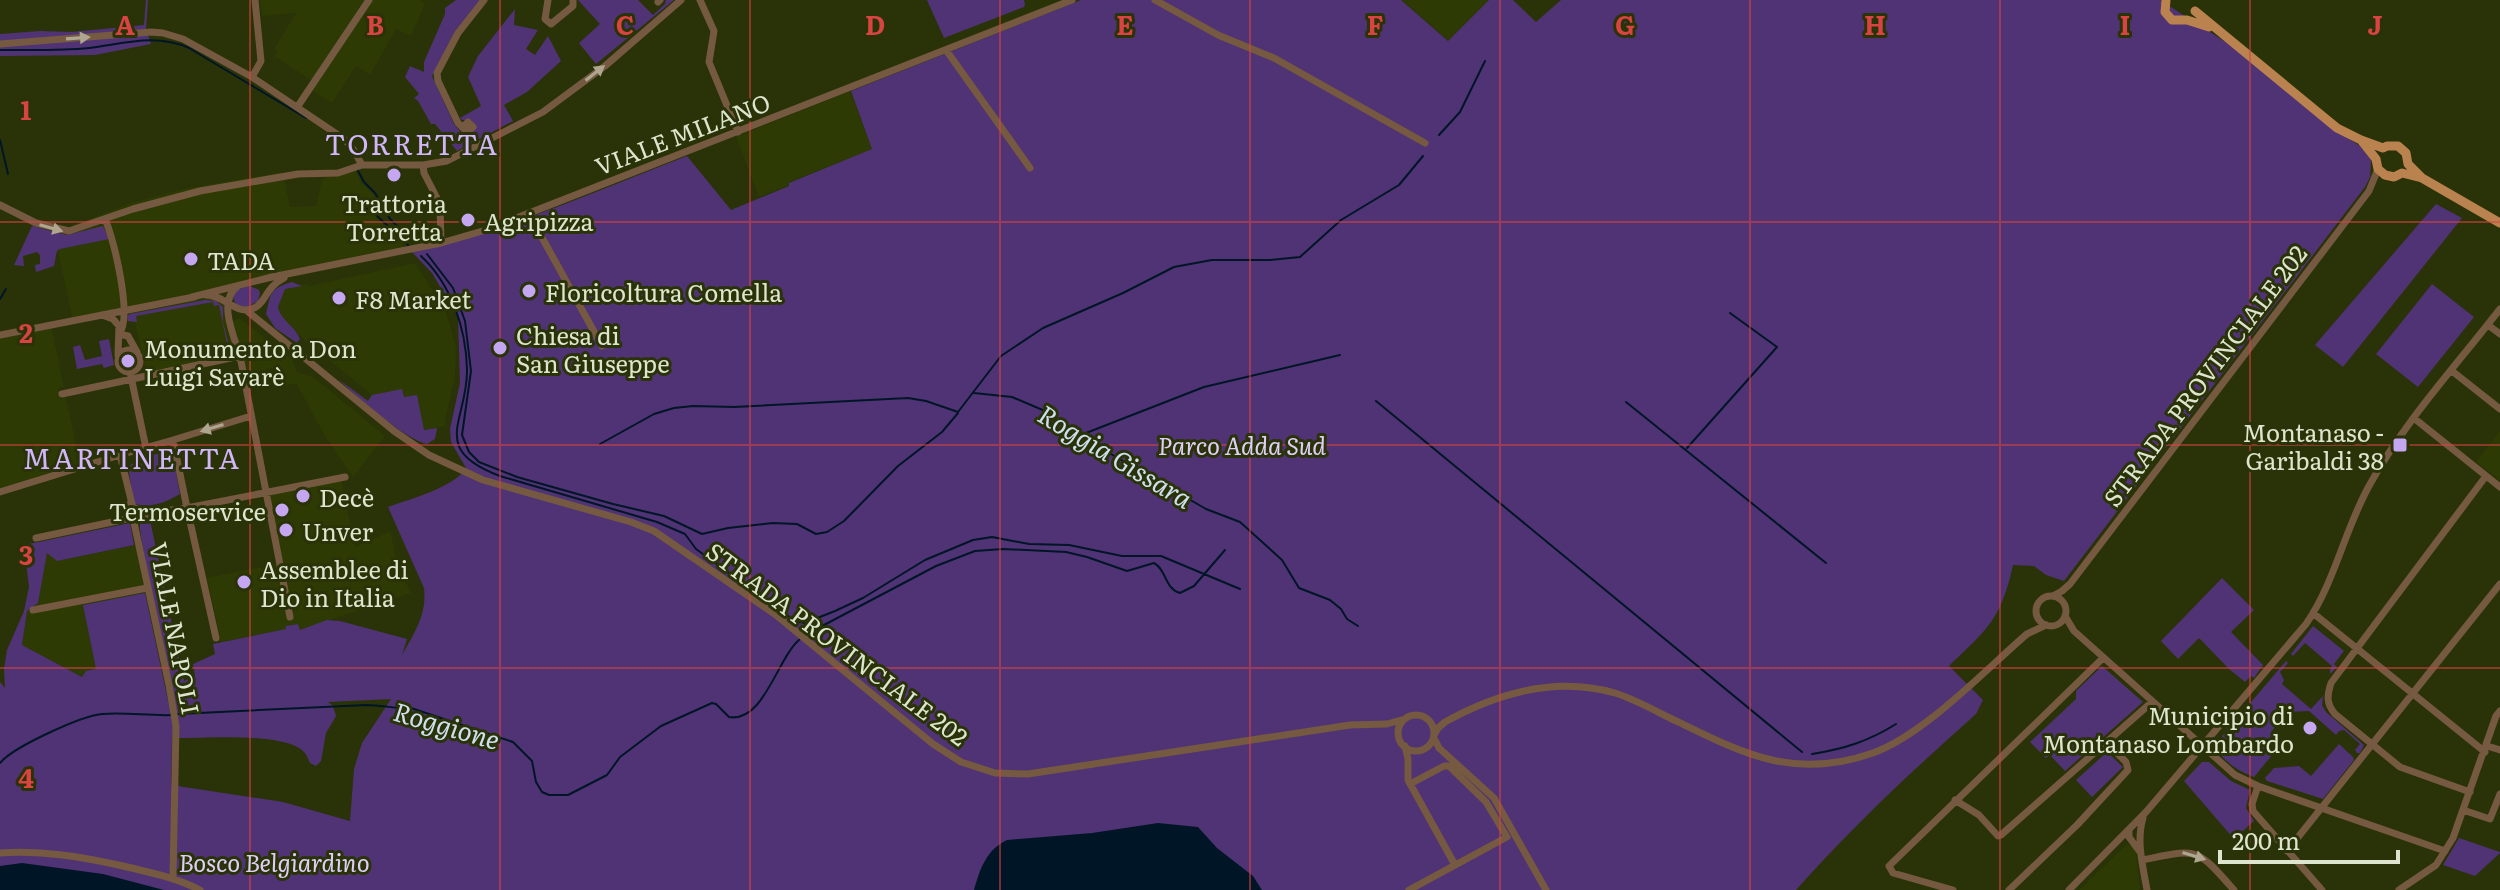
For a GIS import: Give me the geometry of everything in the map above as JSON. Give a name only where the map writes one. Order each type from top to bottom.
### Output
[{"type":"main road","points":[[2164,1],[2168,17],[2177,22],[2187,20],[2216,30]]},
{"type":"main road","points":[[2187,20],[2194,5],[2216,30],[2337,128],[2383,148],[2393,145],[2403,149],[2408,164],[2422,178],[2500,223]]},
{"type":"main road","points":[[2361,140],[2389,177],[2402,173],[2422,178]]},
{"type":"main road","points":[[2377,164],[2383,148]]},
{"type":"main road","points":[[2402,173],[2408,164]]},
{"type":"street","points":[[252,77],[261,61],[255,0]]},
{"type":"street","points":[[298,106],[369,0]]},
{"type":"street","points":[[463,127],[458,123],[437,73],[458,33],[484,0]]},
{"type":"street","points":[[548,0],[545,19],[551,24],[573,6],[573,0]]},
{"type":"street","points":[[0,205],[36,223],[64,231],[154,202],[200,191],[298,174],[338,173],[362,165],[423,165],[447,161],[532,119],[605,66],[681,0]]},
{"type":"street","name":"VIALE MILANO","points":[[0,335],[441,243],[529,214],[1072,0]]},
{"type":"street","points":[[1155,0],[1218,35],[1274,58],[1425,143]]},
{"type":"street","points":[[700,1],[714,31],[709,62],[738,132]]},
{"type":"street","points":[[0,44],[163,33],[183,39],[298,106],[344,139],[362,165]]},
{"type":"street","points":[[946,50],[1030,168]]},
{"type":"street","points":[[2369,191],[2377,164]]},
{"type":"street","points":[[423,165],[440,204],[441,243]]},
{"type":"street","points":[[2369,191],[2389,177]]},
{"type":"street","name":"STRADA PROVINCIALE 202","points":[[2027,634],[2065,616],[2064,595],[2070,584],[2369,191]]},
{"type":"street","points":[[529,214],[602,346]]},
{"type":"street","points":[[105,219],[122,283],[124,326],[119,334]]},
{"type":"street","name":"VIALE MILANO","points":[[192,297],[214,295],[243,310],[256,307],[274,284],[297,274]]},
{"type":"street","points":[[250,283],[261,288],[264,316],[273,331]]},
{"type":"street","points":[[239,285],[232,290],[228,315],[240,356],[290,617]]},
{"type":"street","points":[[2069,890],[2146,812],[2313,613],[2324,595],[2351,524],[2391,450],[2500,309]]},
{"type":"street","points":[[232,327],[233,317],[243,310]]},
{"type":"street","name":"STRADA PROVINCIALE 202","points":[[243,310],[420,450],[464,472],[654,531],[776,615],[933,744],[970,767],[995,773],[1028,774],[1350,725],[1379,724],[1414,715],[1440,720],[1523,690],[1559,686],[1615,693],[1759,758],[1786,765],[1843,762],[1902,739],[1926,722],[2027,634],[2034,623],[2036,606],[2041,599],[2053,596],[2070,584]]},
{"type":"street","points":[[101,315],[117,322],[120,328],[118,366],[131,376],[146,448]]},
{"type":"street","points":[[2488,325],[2500,334]]},
{"type":"street","points":[[119,334],[128,336],[138,354],[139,364],[131,376]]},
{"type":"street","points":[[118,355],[128,349],[138,354]]},
{"type":"street","points":[[62,394],[131,376],[240,356]]},
{"type":"street","points":[[2452,371],[2500,409]]},
{"type":"street","points":[[0,492],[251,416]]},
{"type":"street","points":[[2415,419],[2500,487]]},
{"type":"street","points":[[173,440],[216,638]]},
{"type":"street","name":"VIALE NAPOLI","points":[[120,455],[174,714],[173,877]]},
{"type":"street","points":[[2470,792],[2400,767],[2335,714],[2327,696],[2331,683],[2486,476]]},
{"type":"street","points":[[36,538],[345,477]]},
{"type":"street","points":[[130,504],[134,508],[159,512]]},
{"type":"street","name":"VIALE NAPOLI","points":[[136,530],[137,521],[143,516]]},
{"type":"street","points":[[2287,851],[2500,584]]},
{"type":"street","points":[[33,610],[147,588]]},
{"type":"street","points":[[2053,596],[2063,602]]},
{"type":"street","points":[[2313,613],[2486,749],[2500,750]]},
{"type":"street","points":[[2036,614],[2039,621],[2074,631],[2235,775],[2258,786],[2445,851]]},
{"type":"street","points":[[2065,616],[2074,631]]},
{"type":"street","points":[[1953,890],[1893,873],[1889,868],[1892,861],[2103,658]]},
{"type":"street","points":[[1955,800],[1979,815],[1998,836],[2001,835],[2152,702]]},
{"type":"street","points":[[2399,890],[2436,865],[2453,838],[2500,711]]},
{"type":"street","name":"STRADA PROVINCIALE 202","points":[[1408,763],[1434,736],[1440,725],[1459,714]]},
{"type":"street","points":[[1424,717],[1433,726],[1435,743],[1494,798],[1546,890]]},
{"type":"street","points":[[1399,737],[1405,719]]},
{"type":"street","points":[[1379,724],[1393,729],[1405,746],[1408,763],[1406,775],[1455,865]]},
{"type":"street","points":[[2009,890],[2077,825],[2128,770],[2126,762],[2107,743]]},
{"type":"street","points":[[1405,746],[1443,751]]},
{"type":"street","points":[[1409,890],[1507,837],[1480,795],[1447,766],[1410,784]]},
{"type":"street","points":[[2258,786],[2252,809],[2322,890]]},
{"type":"street","points":[[2463,810],[2490,819],[2500,794]]},
{"type":"street","points":[[2141,857],[2140,836],[2146,812]]},
{"type":"street","points":[[2129,831],[2136,831],[2140,836]]},
{"type":"street","points":[[2129,831],[2128,835],[2138,847],[2147,890]]},
{"type":"street","points":[[2115,844],[2126,839],[2132,841]]},
{"type":"street","points":[[0,853],[73,856],[173,877],[200,890]]},
{"type":"street","points":[[2141,857],[2193,853],[2209,863],[2234,890]]},
{"type":"shaded area","points":[[260,0],[419,0],[425,4],[411,36],[396,29],[370,75],[356,66],[332,103],[307,87],[311,80],[274,56],[277,51],[274,49],[296,13],[262,16]]},
{"type":"shaded area","points":[[1402,0],[1489,0],[1448,40]]},
{"type":"shaded area","points":[[850,91],[872,149],[759,197],[736,137]]},
{"type":"shaded area","points":[[356,171],[361,183],[373,194],[380,207],[374,215],[402,243],[404,251],[208,296],[225,300],[233,321],[239,318],[292,359],[297,372],[313,377],[385,436],[353,477],[325,436],[296,383],[286,386],[278,367],[244,374],[240,356],[147,375],[135,322],[127,320],[129,310],[73,320],[52,225],[69,227],[131,203],[188,188],[283,172],[290,207],[316,206],[322,180]]},
{"type":"shaded area","points":[[415,263],[445,309],[456,347],[455,376],[446,426],[424,430],[403,398],[402,390],[372,395],[300,336],[283,319],[278,307],[285,289]]},
{"type":"shaded area","points":[[51,325],[64,387],[58,388],[60,399],[66,398],[80,463],[0,488],[0,335]]},
{"type":"shaded area","points":[[2500,431],[2500,480],[2476,462]]},
{"type":"shaded area","points":[[341,479],[355,547],[391,531],[396,562],[411,593],[299,630],[297,624],[221,642],[207,578],[281,563],[266,492]]},
{"type":"shaded area","points":[[142,544],[152,592],[83,605],[96,669],[82,677],[22,645],[27,611],[38,603],[47,552],[57,561]]},
{"type":"shaded area","points":[[2126,845],[2132,846],[2136,853],[2140,890],[2079,890]]},
{"type":"green space","points":[[146,0],[146,29],[151,44],[95,55],[0,56],[0,34],[72,32],[144,25]]},
{"type":"green space","points":[[456,0],[480,0],[455,31],[432,76],[454,124],[462,134],[468,134],[474,124],[471,120],[460,118],[481,106],[468,77],[478,56],[515,9],[514,25],[538,30],[526,49],[535,55],[548,36],[561,61],[527,92],[504,105],[513,121],[457,151],[435,124],[431,124],[414,98],[419,94],[405,77],[410,66],[424,72],[424,62],[445,8]]},
{"type":"green space","points":[[578,0],[638,0],[653,15],[666,0],[674,0],[596,64],[579,43],[600,24]]},
{"type":"green space","points":[[927,0],[1024,0],[1025,4],[944,38]]},
{"type":"green space","name":"Parco Adda Sud","points":[[1081,0],[1401,0],[1448,41],[1489,0],[1513,0],[1536,22],[1561,0],[2160,0],[2238,50],[2334,129],[2360,146],[2371,160],[2370,177],[2365,187],[2064,581],[2046,575],[2034,566],[2013,565],[1998,611],[1974,642],[1949,666],[1983,700],[1976,714],[1883,799],[1796,890],[0,890],[0,682],[5,688],[7,650],[24,611],[29,587],[24,545],[130,523],[134,545],[57,561],[47,553],[38,603],[27,611],[22,645],[82,677],[86,671],[96,669],[83,605],[145,593],[170,710],[140,530],[140,523],[145,520],[150,520],[184,681],[195,676],[193,664],[215,654],[213,644],[298,624],[300,630],[327,620],[407,639],[402,655],[422,615],[424,588],[388,507],[442,487],[466,468],[451,442],[450,429],[460,383],[458,317],[432,273],[412,252],[517,222],[687,156],[731,210],[872,149],[851,91]],"holes":[[[391,699],[362,743],[354,769],[350,821],[283,802],[171,785],[172,738],[279,741],[294,745],[316,766],[321,761],[326,733],[336,716],[328,702]]]},
{"type":"green space","points":[[2436,204],[2462,218],[2343,367],[2315,345]]},
{"type":"green space","points":[[32,226],[67,235],[103,226],[109,239],[60,249],[54,266],[36,272],[35,265],[40,264],[37,252],[23,256],[24,266],[14,265]]},
{"type":"green space","points":[[292,282],[302,286],[285,289],[278,307],[298,335],[300,339],[297,343],[275,328],[266,314],[275,290]]},
{"type":"green space","points":[[2432,284],[2474,317],[2418,387],[2376,354]]},
{"type":"green space","points":[[250,286],[259,290],[258,301],[247,307],[236,305],[233,297],[238,289]]},
{"type":"green space","points":[[205,300],[216,301],[223,307],[223,322],[231,354],[229,354],[219,305],[214,306],[213,302],[136,316],[137,322],[128,321],[130,314]]},
{"type":"green space","points":[[109,339],[114,365],[77,369],[73,347],[80,345],[85,360],[102,356],[99,341]]},
{"type":"green space","points":[[338,379],[368,401],[372,395],[402,389],[404,397],[417,395],[424,430],[437,428],[435,439],[427,444],[406,434]]},
{"type":"green space","points":[[170,453],[180,494],[158,504],[134,504],[128,467],[148,456]]},
{"type":"green space","points":[[2222,578],[2254,610],[2231,632],[2263,665],[2254,678],[2251,676],[2245,682],[2199,638],[2178,659],[2161,641]]},
{"type":"green space","points":[[2313,626],[2344,651],[2330,674],[2332,666],[2305,643],[2293,656],[2291,654]]},
{"type":"green space","points":[[2286,661],[2288,663],[2280,672],[2284,680],[2282,684],[2311,709],[2323,696],[2322,705],[2326,712],[2364,745],[2357,753],[2355,750],[2360,744],[2344,730],[2336,735],[2309,711],[2288,712],[2275,722],[2276,726],[2271,732],[2273,754],[2254,777],[2232,765],[2216,747]]},
{"type":"green space","points":[[2102,666],[2143,702],[2065,771],[2050,755],[2046,758],[2030,742],[2076,699],[2076,691]]},
{"type":"green space","points":[[2339,744],[2354,760],[2323,799],[2265,778],[2274,768],[2299,766],[2311,776]]},
{"type":"green space","points":[[2107,752],[2123,767],[2092,797],[2076,780]]},
{"type":"green space","points":[[2202,762],[2209,762],[2231,781],[2250,790],[2246,808],[2254,821],[2234,839],[2184,781]]},
{"type":"green space","points":[[2459,838],[2500,853],[2475,876],[2443,865]]},
{"type":"water","points":[[1158,823],[1198,827],[1217,848],[1253,876],[1262,890],[974,890],[989,855],[1007,840],[1092,833]]},
{"type":"water","points":[[22,863],[103,874],[164,890],[0,890],[0,866]]},
{"type":"waterway","points":[[0,50],[78,49],[127,42],[164,41],[189,48],[306,118]]},
{"type":"waterway","points":[[1439,135],[1460,112],[1485,61]]},
{"type":"waterway","points":[[0,140],[8,174]]},
{"type":"waterway","points":[[600,444],[654,414],[693,406],[734,407],[908,398],[958,412],[1001,356],[1043,328],[1174,267],[1212,260],[1300,257],[1341,220],[1399,185],[1423,156]]},
{"type":"waterway","points":[[358,171],[390,219],[412,241]]},
{"type":"waterway","points":[[363,207],[367,209]]},
{"type":"waterway","points":[[375,214],[408,245]]},
{"type":"waterway","points":[[427,254],[453,288],[465,321],[471,371],[462,435],[469,452],[479,462],[517,477],[664,516],[702,534],[773,523],[797,524],[816,534],[827,532],[844,521],[898,466],[942,432],[958,413]]},
{"type":"waterway","points":[[421,256],[432,267],[448,293],[464,338],[466,387],[457,432],[458,444],[465,455],[478,466],[500,476],[657,522],[685,534],[696,549],[795,621],[805,623],[835,611],[863,598],[925,560],[973,540],[992,537],[1029,544],[1069,545],[1122,556],[1161,556],[1240,589]]},
{"type":"waterway","points":[[0,299],[6,289]]},
{"type":"waterway","points":[[1687,448],[1777,347],[1730,313]]},
{"type":"waterway","points":[[1086,433],[1204,387],[1340,355]]},
{"type":"waterway","name":"Roggia Gissara","points":[[974,393],[1012,397],[1045,411],[1111,454],[1206,509],[1240,522],[1282,560],[1299,588],[1330,600],[1358,626]]},
{"type":"waterway","points":[[1376,401],[1802,752]]},
{"type":"waterway","points":[[1626,402],[1826,563]]},
{"type":"waterway","name":"Roggione","points":[[805,635],[936,566],[975,551],[1066,552],[1127,571],[1154,563],[1171,587],[1180,593],[1194,586],[1225,550]]},
{"type":"waterway","name":"Roggione","points":[[178,714],[366,705],[411,708],[513,742],[532,761],[536,782],[542,792],[568,795],[607,775],[620,757],[661,726],[712,703],[729,717],[741,716],[752,710],[800,639]]},
{"type":"waterway","name":"Roggione","points":[[0,763],[32,741],[92,716],[172,715]]},
{"type":"waterway","points":[[1812,754],[1856,744],[1896,724]]},
{"type":"place","name":"Trattoria Torretta","points":[[394,175]]},
{"type":"place","name":"Agripizza","points":[[468,220]]},
{"type":"place","name":"TADA","points":[[191,259]]},
{"type":"place","name":"Floricoltura Comella","points":[[529,291]]},
{"type":"place","name":"F8 Market","points":[[339,298]]},
{"type":"place","name":"Chiesa di San Giuseppe","points":[[500,348]]},
{"type":"place","name":"Monumento a Don Luigi Savarè","points":[[128,361]]},
{"type":"place","name":"Montanaso - Garibaldi 38","points":[[2400,445]]},
{"type":"place","name":"Decè","points":[[303,496]]},
{"type":"place","name":"Termoservice","points":[[282,510]]},
{"type":"place","name":"Unver","points":[[286,530]]},
{"type":"place","name":"Assemblee di Dio in Italia","points":[[244,582]]},
{"type":"place","name":"Municipio di Montanaso Lombardo","points":[[2310,728]]},
{"type":"district","name":"TORRETTA","points":[[412,143]]},
{"type":"district","name":"MARTINETTA","points":[[132,457]]},
{"type":"park label","name":"Bosco Belgiardino","points":[[274,861]]}]
